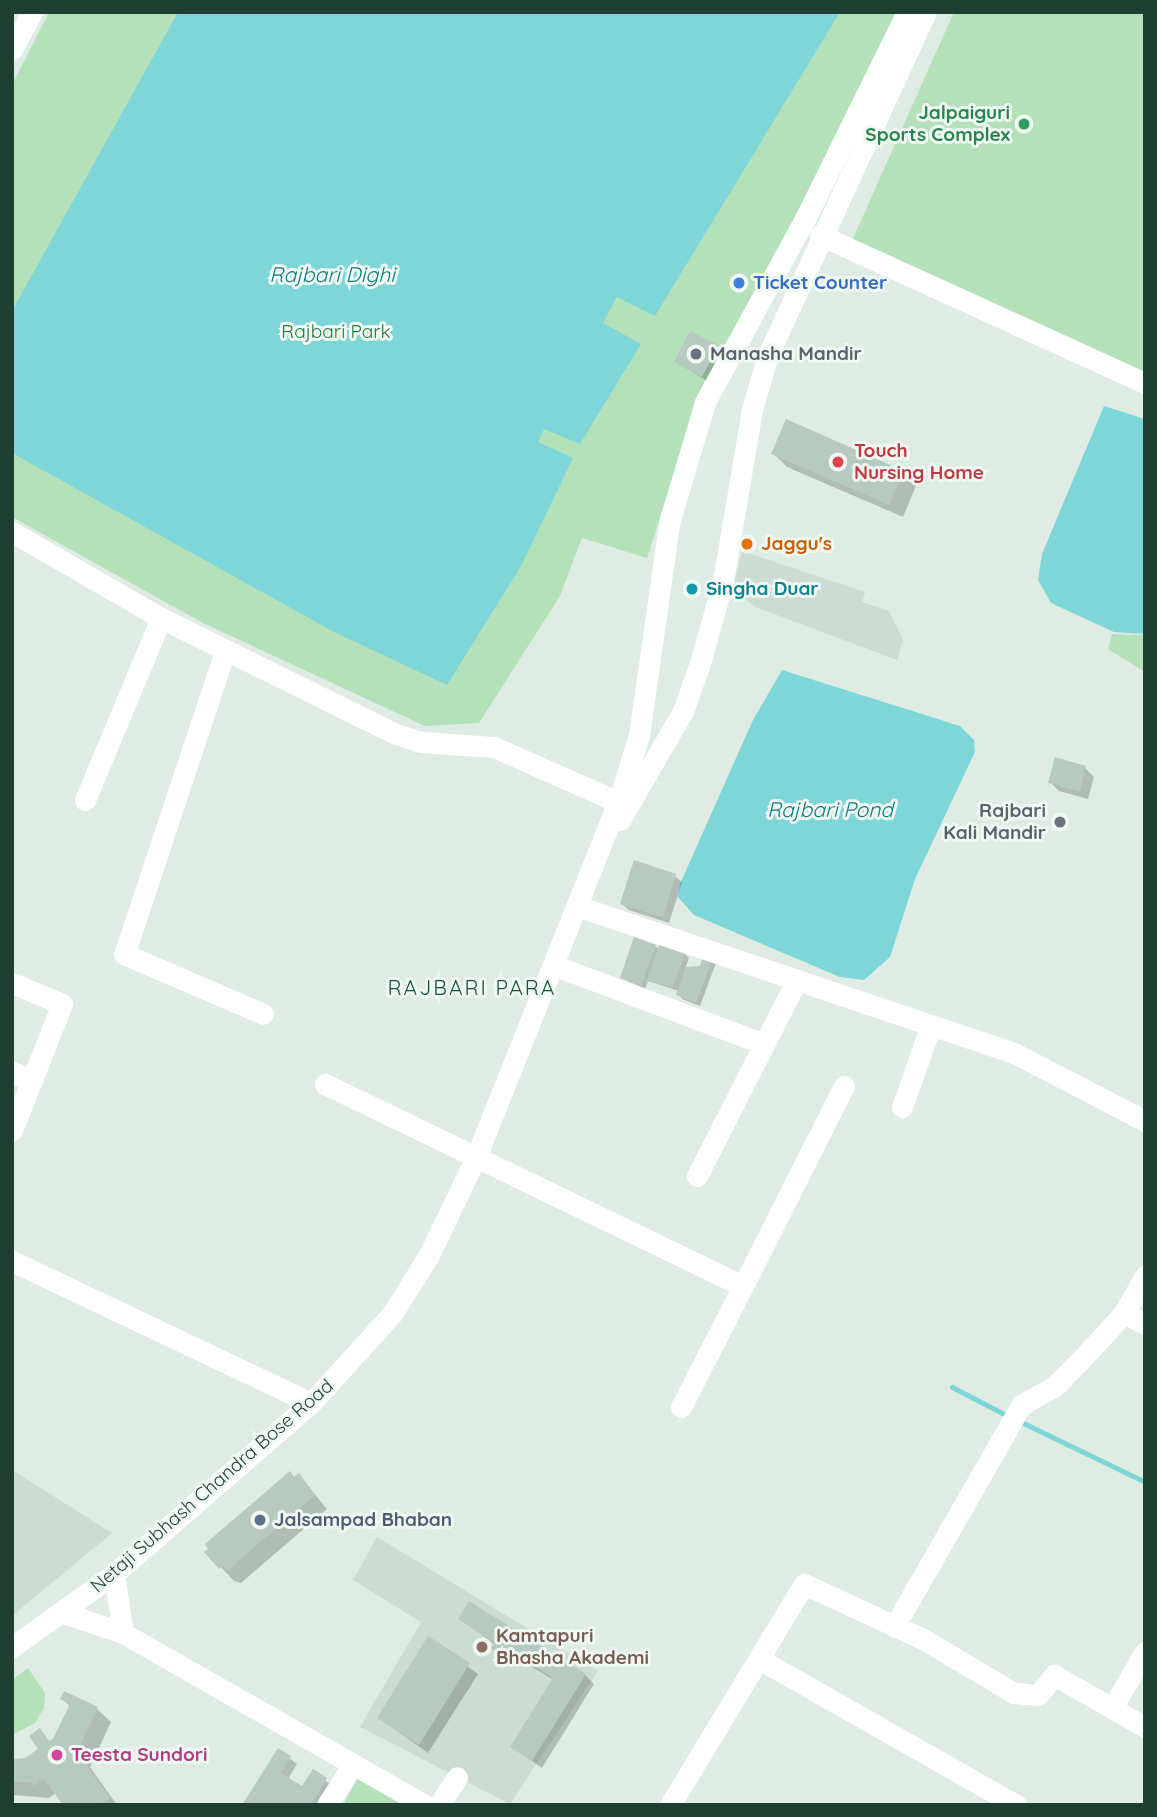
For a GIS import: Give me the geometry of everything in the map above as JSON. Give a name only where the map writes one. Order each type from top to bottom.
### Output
[{"type":"street","points":[[12,49],[32,12]]},
{"type":"street","name":"Netaji Subhash Chandra Bose Road","points":[[12,1647],[114,1574],[311,1403],[412,1286],[450,1217],[602,848],[639,735],[669,523],[686,457],[705,402],[907,12]]},
{"type":"street","name":"Netaji Subhash Chandra Bose Road","points":[[602,848],[656,763],[683,711],[723,582],[752,409],[768,355],[820,235],[926,12]]},
{"type":"street","points":[[820,235],[1145,383]]},
{"type":"street","points":[[12,532],[162,618],[396,734],[421,742],[494,747],[618,802]]},
{"type":"street","points":[[85,800],[162,618]]},
{"type":"street","points":[[225,651],[124,954],[263,1014]]},
{"type":"street","points":[[577,906],[1041,1064],[1145,1121]]},
{"type":"street","points":[[553,965],[764,1044]]},
{"type":"street","points":[[697,1176],[796,980]]},
{"type":"street","points":[[12,983],[62,1004],[22,1076],[12,1130]]},
{"type":"street","points":[[902,1107],[931,1025]]},
{"type":"street","points":[[325,1084],[743,1286]]},
{"type":"street","points":[[681,1406],[844,1086]]},
{"type":"street","points":[[12,1261],[311,1403]]},
{"type":"street","points":[[894,1627],[1021,1405],[1054,1387],[1124,1313],[1145,1276]]},
{"type":"street","points":[[1124,1313],[1145,1324]]},
{"type":"street","points":[[114,1574],[124,1633]]},
{"type":"street","points":[[670,1805],[804,1584],[932,1643],[1014,1693],[1038,1695],[1054,1675],[1145,1727]]},
{"type":"street","points":[[61,1612],[124,1633],[352,1766],[425,1805]]},
{"type":"street","points":[[1112,1708],[1145,1652]]},
{"type":"street","points":[[760,1660],[1016,1805]]},
{"type":"street","points":[[327,1805],[352,1766]]},
{"type":"street","points":[[439,1805],[457,1777]]},
{"type":"shaded area","points":[[742,551],[865,592],[862,602],[889,611],[903,640],[897,660],[755,607],[741,595],[735,580]]},
{"type":"shaded area","points":[[12,1470],[112,1533],[12,1616]]},
{"type":"shaded area","name":"Kamtapuri Bhasha Akademi","points":[[377,1537],[598,1671],[510,1804],[360,1727],[421,1622],[353,1580]]},
{"type":"green space","name":"Rajbari Dighi","points":[[49,12],[897,12],[771,265],[698,398],[647,558],[582,538],[560,596],[479,723],[425,726],[203,623],[12,517],[12,85]]},
{"type":"green space","name":"Jalpaiguri Sports Complex","points":[[954,12],[1145,12],[1145,378],[851,243]]},
{"type":"green space","points":[[1112,634],[1145,635],[1145,672],[1108,649]]},
{"type":"green space","points":[[28,1668],[45,1693],[44,1708],[35,1723],[12,1735],[12,1680]]},
{"type":"green space","points":[[358,1778],[410,1805],[343,1805]]},
{"type":"water","name":"Rajbari Dighi","points":[[178,12],[840,12],[655,316],[617,297],[603,323],[641,344],[580,444],[544,429],[538,442],[573,458],[521,566],[447,685],[332,631],[12,453],[12,311]]},
{"type":"water","points":[[1104,406],[1145,419],[1145,634],[1114,632],[1051,603],[1038,580],[1042,554]]},
{"type":"water","name":"Rajbari Pond","points":[[782,670],[960,726],[974,740],[975,752],[915,879],[890,957],[864,980],[840,977],[694,915],[678,897],[680,884],[753,720]]},
{"type":"building","name":"Ticket Counter","points":[[734,276],[746,284],[743,289],[731,281]]},
{"type":"building","name":"Manasha Mandir","points":[[690,331],[718,345],[702,377],[674,362]]},
{"type":"building","name":"Touch Nursing Home","points":[[786,419],[904,471],[889,505],[771,454]]},
{"type":"building","points":[[1055,757],[1086,766],[1080,792],[1048,783]]},
{"type":"building","points":[[634,860],[676,874],[663,918],[620,904]]},
{"type":"building","points":[[634,937],[656,945],[641,986],[620,978]]},
{"type":"building","points":[[660,943],[686,952],[673,987],[646,981]]},
{"type":"building","points":[[704,954],[713,957],[696,1003],[676,995],[686,967],[700,966]]},
{"type":"building","name":"Jalsampad Bhaban","points":[[290,1471],[294,1477],[299,1473],[315,1495],[227,1571],[223,1566],[219,1569],[204,1552],[208,1549],[205,1544]]},
{"type":"building","points":[[469,1601],[586,1674],[532,1761],[510,1747],[553,1678],[510,1651],[506,1658],[491,1649],[495,1643],[458,1619]]},
{"type":"building","points":[[428,1636],[470,1663],[419,1745],[377,1718]]},
{"type":"building","points":[[64,1691],[98,1707],[77,1752],[110,1798],[100,1805],[63,1805],[44,1779],[34,1786],[31,1782],[12,1782],[12,1759],[25,1758],[38,1749],[29,1736],[40,1728],[49,1741],[53,1739],[70,1704],[60,1699]]},
{"type":"building","points":[[278,1748],[291,1756],[281,1773],[302,1786],[313,1769],[327,1778],[311,1805],[242,1805]]},
{"type":"waterway","points":[[952,1387],[1008,1416]]},
{"type":"waterway","points":[[1017,1420],[1145,1482]]},
{"type":"place","name":"Jalpaiguri Sports Complex","points":[[1024,124]]},
{"type":"place","name":"Ticket Counter","points":[[739,283]]},
{"type":"place","name":"Manasha Mandir","points":[[696,354]]},
{"type":"place","name":"Touch Nursing Home","points":[[838,462]]},
{"type":"place","name":"Jaggu's","points":[[747,544]]},
{"type":"place","name":"Singha Duar","points":[[692,589]]},
{"type":"place","name":"Rajbari Kali Mandir","points":[[1060,822]]},
{"type":"place","name":"Jalsampad Bhaban","points":[[260,1520]]},
{"type":"place","name":"Kamtapuri Bhasha Akademi","points":[[482,1647]]},
{"type":"place","name":"Teesta Sundori","points":[[57,1755]]},
{"type":"district","name":"RAJBARI PARA","points":[[472,987]]},
{"type":"park label","name":"Rajbari Park","points":[[336,332]]}]
